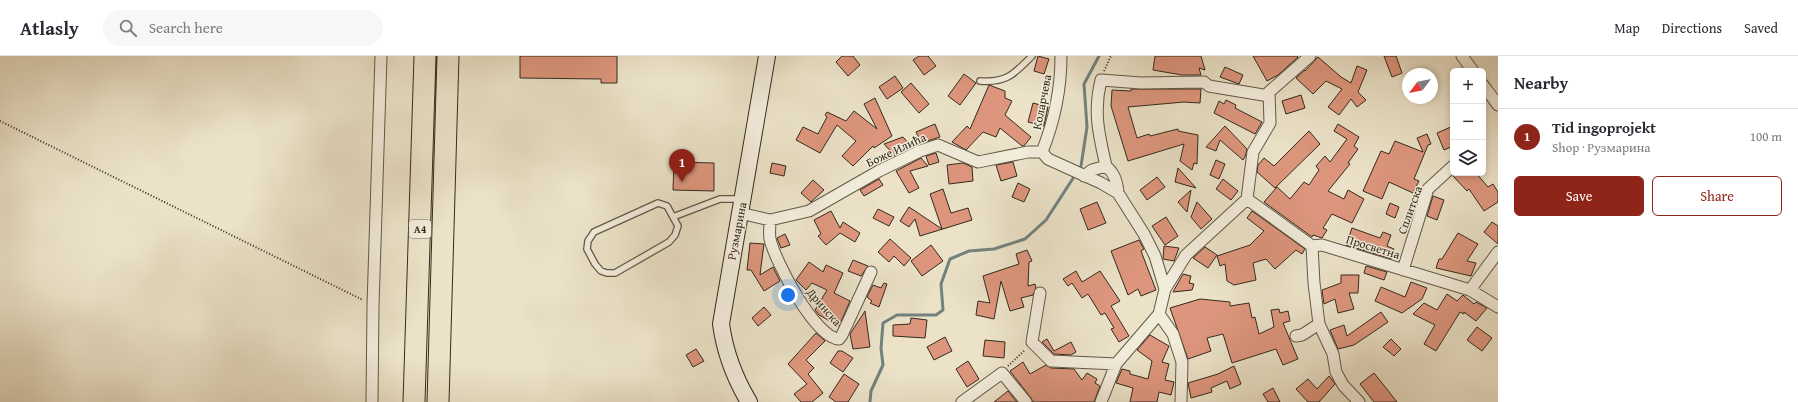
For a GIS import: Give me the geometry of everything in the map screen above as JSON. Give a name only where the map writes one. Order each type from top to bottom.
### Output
[{"type":"highway","name":"A4","points":[[414,402],[425,56]]},
{"type":"highway","name":"A4","points":[[438,402],[448,56]]},
{"type":"main road","name":"Рузмарина","points":[[749,402],[732,370],[724,348],[720,324],[742,206],[767,56]]},
{"type":"street","points":[[372,402],[373,305],[381,56]]},
{"type":"street","name":"Коларчева","points":[[1042,152],[1049,136],[1061,78],[1060,56]]},
{"type":"street","points":[[1101,402],[1116,364],[1159,314],[1165,288],[1186,255],[1247,199],[1253,152],[1270,124],[1269,92],[1310,56]]},
{"type":"street","points":[[1462,56],[1471,68]]},
{"type":"street","points":[[1165,288],[1155,256],[1144,234],[1118,193],[1117,182],[1112,171],[1106,166],[1098,138],[1097,100],[1101,80],[1141,83],[1204,82],[1209,86],[1269,96]]},
{"type":"street","points":[[1486,88],[1498,105]]},
{"type":"street","name":"Боже Илића","points":[[742,206],[770,220],[808,211],[879,171],[920,151],[938,145],[978,162],[1028,152],[1042,152]]},
{"type":"street","points":[[1042,152],[1048,159],[1118,193]]},
{"type":"street","points":[[1084,176],[1092,170],[1106,166]]},
{"type":"street","name":"Сплитска","points":[[1403,270],[1428,189],[1450,169]]},
{"type":"street","points":[[1247,199],[1312,246],[1314,283],[1320,324],[1333,354],[1336,372],[1343,385],[1359,402]]},
{"type":"street","name":"Дринска","points":[[770,220],[770,238],[778,261],[790,285],[802,305],[825,331],[834,338],[839,339],[842,335],[871,272]]},
{"type":"street","name":"Просветна","points":[[1312,246],[1322,245],[1470,290],[1498,307]]},
{"type":"street","points":[[1470,290],[1498,252]]},
{"type":"street","points":[[1040,293],[1032,342],[1051,361],[1116,364]]},
{"type":"street","points":[[1159,314],[1173,334],[1182,362],[1181,402]]},
{"type":"street","points":[[1296,336],[1302,335],[1320,324]]},
{"type":"street","points":[[962,402],[1002,373],[1026,402]]},
{"type":"lane","points":[[980,81],[995,82],[1014,75],[1032,56]]},
{"type":"lane","points":[[673,217],[720,199],[742,206]]},
{"type":"lane","points":[[658,203],[667,206],[673,217],[678,226],[675,235],[669,242],[614,273],[601,271],[595,264],[587,249],[588,242],[594,232],[658,203]]},
{"type":"path","points":[[1101,80],[1111,56]]},
{"type":"path","points":[[0,121],[373,305]]},
{"type":"path","points":[[1002,373],[1032,342]]},
{"type":"building","points":[[520,56],[617,56],[617,83],[601,83],[601,79],[520,78]]},
{"type":"building","points":[[842,56],[853,56],[860,65],[848,76],[836,62]]},
{"type":"building","points":[[919,56],[928,56],[936,66],[924,75],[913,60]]},
{"type":"building","points":[[1038,56],[1049,59],[1044,74],[1034,71]]},
{"type":"building","points":[[1155,56],[1201,56],[1205,70],[1199,68],[1201,75],[1182,75],[1153,70]]},
{"type":"building","points":[[1253,56],[1298,57],[1278,75],[1267,81]]},
{"type":"building","points":[[1384,56],[1396,56],[1402,73],[1392,77]]},
{"type":"building","points":[[1318,57],[1341,77],[1351,83],[1357,66],[1367,70],[1358,92],[1366,100],[1357,107],[1351,99],[1339,115],[1328,107],[1342,89],[1326,81],[1313,94],[1296,78]]},
{"type":"building","points":[[1225,67],[1243,75],[1239,84],[1220,77]]},
{"type":"building","points":[[964,74],[976,83],[960,105],[948,96]]},
{"type":"building","points":[[895,76],[903,88],[887,99],[879,87]]},
{"type":"building","points":[[911,83],[929,104],[919,113],[901,92]]},
{"type":"building","points":[[989,85],[1005,91],[1005,98],[1012,101],[1005,115],[1031,137],[1024,146],[1000,128],[996,137],[983,132],[966,150],[952,142],[967,126],[970,129]]},
{"type":"building","points":[[1131,89],[1201,89],[1200,103],[1184,102],[1128,107],[1137,138],[1149,134],[1150,136],[1178,129],[1178,131],[1198,135],[1197,164],[1194,163],[1192,170],[1180,161],[1184,144],[1128,161],[1111,106],[1112,90],[1131,91]]},
{"type":"building","points":[[1301,95],[1305,108],[1286,114],[1282,101]]},
{"type":"building","points":[[875,98],[892,136],[874,148],[873,146],[853,166],[842,156],[856,141],[837,125],[820,153],[796,140],[803,127],[818,134],[827,117],[825,115],[827,112],[846,121],[854,111],[877,129],[864,104]]},
{"type":"building","points":[[1226,100],[1236,105],[1235,108],[1262,122],[1255,134],[1214,113],[1219,101],[1224,104]]},
{"type":"building","points":[[1033,103],[1048,107],[1044,126],[1028,122]]},
{"type":"building","points":[[935,124],[940,137],[921,143],[916,132]]},
{"type":"building","points":[[1338,124],[1359,137],[1354,146],[1358,149],[1348,163],[1350,164],[1328,191],[1344,199],[1348,190],[1364,199],[1352,223],[1332,214],[1323,228],[1327,230],[1322,238],[1313,235],[1312,237],[1264,202],[1277,187],[1290,199],[1304,182],[1309,185],[1319,170],[1316,166],[1325,156],[1330,162],[1347,139],[1334,131]]},
{"type":"building","points":[[1225,126],[1247,149],[1243,160],[1220,140],[1216,151],[1206,147]]},
{"type":"building","points":[[1450,127],[1450,147],[1444,150],[1437,133]]},
{"type":"building","points":[[1309,131],[1320,144],[1275,188],[1257,172],[1258,165],[1264,158],[1274,166]]},
{"type":"building","points":[[1427,134],[1431,144],[1428,145],[1414,179],[1419,181],[1413,193],[1389,182],[1382,199],[1363,191],[1381,151],[1389,154],[1395,141],[1423,152],[1417,138]]},
{"type":"building","points":[[903,137],[912,147],[895,156],[884,144]]},
{"type":"building","points":[[936,153],[939,162],[929,165],[926,156]]},
{"type":"building","points":[[921,158],[928,166],[910,171],[919,188],[909,193],[896,171]]},
{"type":"building","points":[[1216,160],[1225,164],[1219,179],[1210,175]]},
{"type":"building","points":[[674,162],[714,163],[714,191],[673,190]]},
{"type":"building","points":[[1013,162],[1017,176],[1001,181],[996,165]]},
{"type":"building","points":[[772,163],[786,166],[784,176],[770,173]]},
{"type":"building","points":[[963,163],[972,167],[973,181],[949,184],[947,165]]},
{"type":"building","points":[[1178,168],[1196,188],[1175,182]]},
{"type":"building","points":[[1453,176],[1479,176],[1488,187],[1493,184],[1498,192],[1498,202],[1484,211],[1469,189],[1467,191]]},
{"type":"building","points":[[1157,177],[1165,187],[1147,200],[1140,190]]},
{"type":"building","points":[[879,179],[883,185],[864,196],[860,190]]},
{"type":"building","points":[[1223,179],[1238,191],[1231,200],[1216,189]]},
{"type":"building","points":[[813,180],[824,190],[811,202],[801,193]]},
{"type":"building","points":[[1018,183],[1030,189],[1024,202],[1012,197]]},
{"type":"building","points":[[943,189],[951,213],[968,208],[972,220],[920,236],[915,219],[909,227],[900,221],[909,207],[942,229],[930,194]]},
{"type":"building","points":[[1191,190],[1187,212],[1178,202]]},
{"type":"building","points":[[1433,196],[1444,200],[1437,220],[1427,216]]},
{"type":"building","points":[[1097,202],[1106,223],[1088,230],[1080,209]]},
{"type":"building","points":[[1197,202],[1212,219],[1201,229],[1191,217]]},
{"type":"building","points":[[1390,203],[1399,207],[1395,218],[1386,214]]},
{"type":"building","points":[[878,209],[894,217],[889,226],[873,218]]},
{"type":"building","points":[[831,211],[840,228],[843,222],[860,233],[855,242],[840,233],[826,245],[818,236],[821,234],[814,220]]},
{"type":"building","points":[[1252,211],[1305,249],[1302,254],[1296,250],[1275,269],[1266,259],[1253,263],[1256,280],[1234,285],[1227,281],[1225,264],[1220,266],[1217,256],[1250,245],[1264,231],[1247,218]]},
{"type":"building","points":[[1166,217],[1178,236],[1165,245],[1152,226]]},
{"type":"building","points":[[1492,222],[1498,226],[1498,244],[1484,232]]},
{"type":"building","points":[[1352,228],[1380,238],[1383,232],[1391,235],[1387,246],[1394,249],[1391,259],[1346,245]]},
{"type":"building","points":[[1458,233],[1478,244],[1467,261],[1476,263],[1471,276],[1436,268],[1439,259],[1442,259]]},
{"type":"building","points":[[785,234],[790,245],[781,248],[777,238]]},
{"type":"building","points":[[890,239],[911,258],[904,266],[894,256],[889,262],[878,252]]},
{"type":"building","points":[[1139,240],[1144,249],[1141,251],[1156,290],[1141,296],[1138,289],[1128,295],[1111,251]]},
{"type":"building","points":[[750,243],[764,244],[760,275],[773,267],[780,281],[764,291],[751,270],[747,270]]},
{"type":"building","points":[[931,245],[943,261],[922,276],[911,261]]},
{"type":"building","points":[[1164,246],[1179,248],[1174,261],[1163,259]]},
{"type":"building","points":[[1205,247],[1217,255],[1208,268],[1193,258]]},
{"type":"building","points":[[1027,250],[1032,261],[1029,262],[1028,286],[1035,284],[1036,288],[1033,295],[1021,298],[1024,307],[1010,311],[1001,281],[994,319],[976,315],[978,301],[990,303],[983,276],[1019,264],[1016,254]]},
{"type":"building","points":[[853,260],[868,266],[861,276],[848,271]]},
{"type":"building","points":[[809,262],[823,272],[826,265],[843,273],[834,293],[850,301],[839,326],[819,315],[815,310],[827,290],[812,283],[806,290],[796,280]]},
{"type":"building","points":[[1366,266],[1387,272],[1384,280],[1364,273]]},
{"type":"building","points":[[1076,271],[1082,282],[1100,271],[1120,301],[1111,306],[1129,336],[1119,342],[1111,329],[1114,328],[1105,313],[1101,315],[1088,294],[1082,298],[1072,283],[1068,286],[1063,279]]},
{"type":"building","points":[[1183,274],[1191,276],[1189,283],[1194,284],[1192,290],[1173,292]]},
{"type":"building","points":[[1341,275],[1359,275],[1358,293],[1349,293],[1354,309],[1338,313],[1335,299],[1324,304],[1322,290],[1341,283]]},
{"type":"building","points":[[1411,282],[1427,288],[1422,299],[1402,313],[1375,301],[1381,287],[1405,297]]},
{"type":"building","points":[[884,283],[887,284],[879,307],[870,303],[872,301],[867,297],[873,285],[881,288]]},
{"type":"building","points":[[1447,294],[1457,301],[1463,295],[1474,304],[1476,302],[1487,308],[1476,321],[1464,312],[1464,314],[1460,312],[1436,351],[1424,344],[1435,325],[1413,314],[1424,303],[1437,310]]},
{"type":"building","points":[[1200,299],[1230,302],[1230,306],[1249,303],[1252,318],[1255,317],[1259,334],[1274,327],[1271,310],[1279,309],[1280,313],[1288,311],[1290,321],[1283,323],[1298,359],[1283,365],[1276,349],[1232,363],[1223,334],[1207,338],[1211,351],[1188,359],[1170,308]]},
{"type":"building","points":[[764,307],[771,315],[758,326],[752,318]]},
{"type":"building","points":[[865,311],[870,347],[853,349],[850,334]]},
{"type":"building","points":[[1381,312],[1388,322],[1354,345],[1338,349],[1330,330],[1344,325],[1347,336]]},
{"type":"building","points":[[911,318],[927,320],[925,338],[893,336],[893,325],[910,324]]},
{"type":"building","points":[[1477,327],[1492,338],[1482,351],[1467,340]]},
{"type":"building","points":[[816,333],[825,341],[806,360],[814,368],[808,374],[823,393],[812,402],[801,402],[794,394],[807,384],[788,364]]},
{"type":"building","points":[[1150,335],[1169,346],[1162,362],[1169,364],[1165,380],[1174,382],[1171,395],[1159,392],[1157,402],[1130,402],[1133,388],[1116,383],[1122,369],[1130,371],[1130,374],[1148,379],[1152,361],[1137,350]]},
{"type":"building","points":[[945,337],[952,351],[934,360],[927,347]]},
{"type":"building","points":[[1047,339],[1054,351],[1071,342],[1076,352],[1071,355],[1054,354],[1042,342]]},
{"type":"building","points":[[1391,339],[1401,349],[1394,356],[1383,347]]},
{"type":"building","points":[[985,340],[1005,342],[1004,358],[983,356]]},
{"type":"building","points":[[696,349],[704,361],[693,367],[686,355]]},
{"type":"building","points":[[838,351],[842,351],[853,358],[843,372],[830,363]]},
{"type":"building","points":[[968,361],[979,379],[967,387],[956,369]]},
{"type":"building","points":[[1023,362],[1030,374],[1046,365],[1051,368],[1074,369],[1082,380],[1087,373],[1097,379],[1095,383],[1100,386],[1094,402],[1033,402],[1010,371]]},
{"type":"building","points":[[1234,366],[1241,384],[1230,389],[1227,381],[1211,388],[1212,392],[1191,398],[1188,383],[1218,374]]},
{"type":"building","points":[[1374,373],[1397,402],[1374,402],[1360,384]]},
{"type":"building","points":[[844,374],[859,384],[848,402],[836,402],[829,397]]},
{"type":"building","points":[[1329,376],[1335,384],[1319,402],[1308,402],[1296,389],[1308,379],[1317,389]]},
{"type":"building","points":[[1273,388],[1280,402],[1268,402],[1263,394]]},
{"type":"building","points":[[1008,391],[1017,402],[994,402]]},
{"type":"waterway","points":[[870,402],[871,391],[883,365],[881,348],[883,323],[897,315],[936,315],[943,310],[941,284],[950,259],[969,251],[994,249],[1025,239],[1046,220],[1081,166],[1087,127],[1084,84],[1099,56]]},
{"type":"place","name":"Tid ingoprojekt","points":[[682,182]]}]
